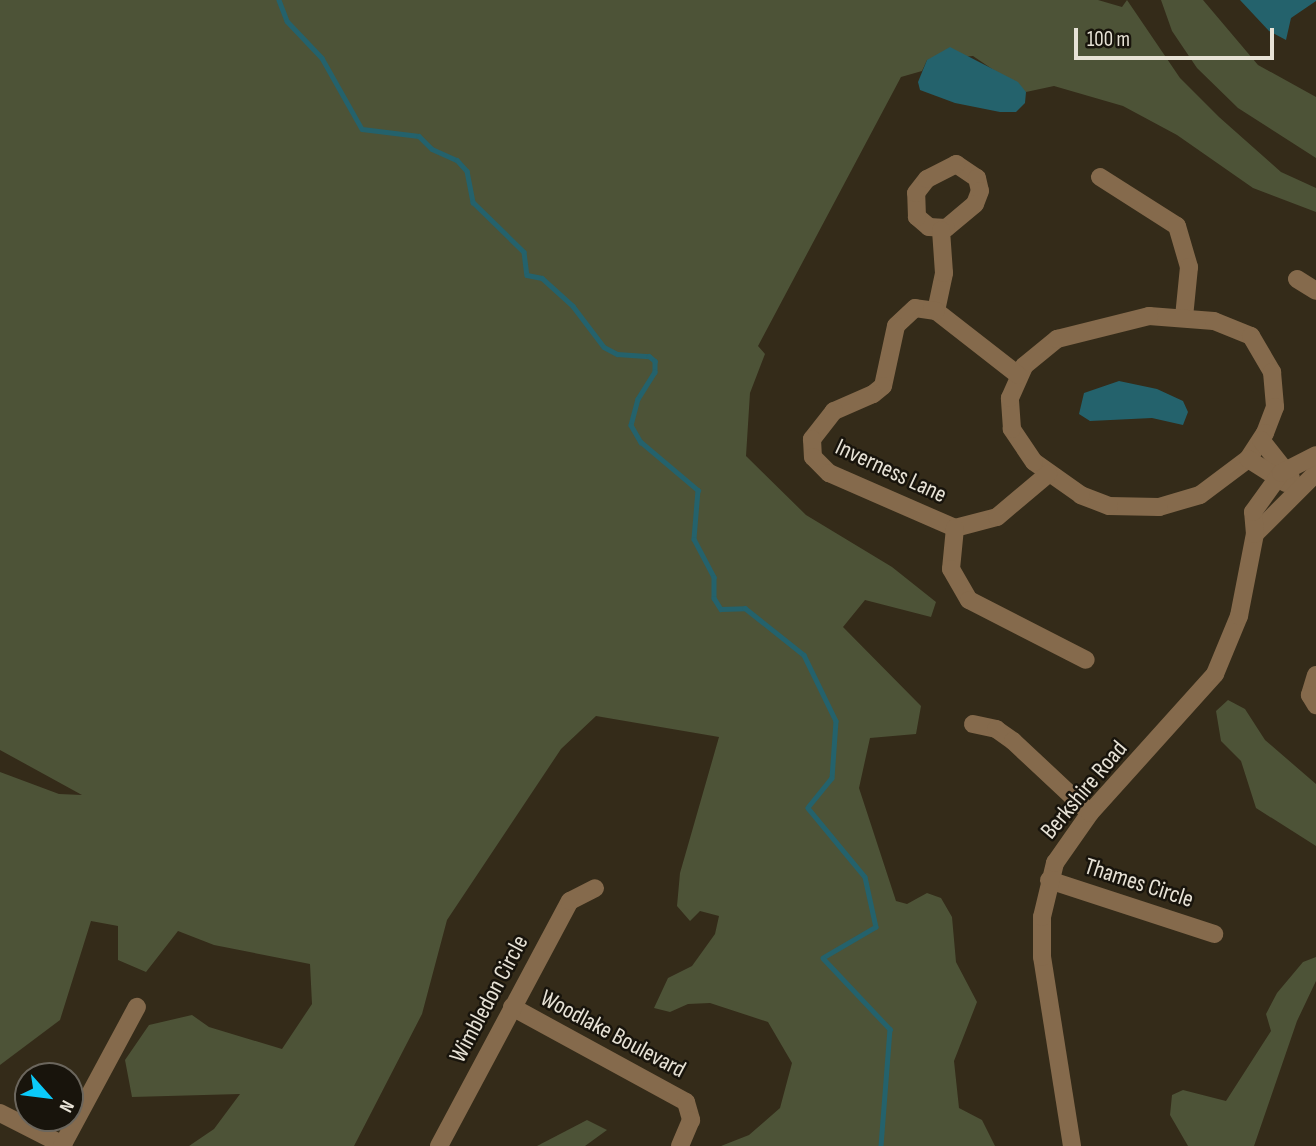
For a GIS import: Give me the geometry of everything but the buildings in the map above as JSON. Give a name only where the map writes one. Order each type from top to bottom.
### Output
[{"type":"street","points":[[1100,177],[1177,226],[1189,267],[1184,317]]},
{"type":"street","points":[[941,229],[944,273],[936,311],[1018,374]]},
{"type":"street","points":[[1297,279],[1316,291]]},
{"type":"street","name":"Inverness Lane","points":[[936,311],[915,308],[901,318],[883,386],[873,394],[834,411],[817,429],[810,449],[818,466],[828,473],[955,528],[997,517],[1048,474]]},
{"type":"street","points":[[1184,317],[1242,330],[1263,351],[1276,398],[1261,440],[1248,459],[1200,495],[1140,509],[1096,503],[1048,474],[1025,451],[1012,429],[1010,398],[1018,374],[1039,352],[1072,333],[1127,318],[1184,317]]},
{"type":"street","points":[[1261,440],[1282,474],[1296,489]]},
{"type":"street","points":[[1282,474],[1316,455]]},
{"type":"street","points":[[1248,459],[1282,474]]},
{"type":"street","points":[[1255,534],[1296,489],[1316,473]]},
{"type":"street","name":"Berkshire Road","points":[[1072,1146],[1042,957],[1042,917],[1049,880],[1064,847],[1090,813],[1200,695],[1224,660],[1239,616],[1255,534],[1253,512],[1282,474]]},
{"type":"street","points":[[955,528],[951,569],[969,600],[1086,660]]},
{"type":"street","points":[[1316,675],[1310,695],[1316,705]]},
{"type":"street","points":[[973,724],[996,729],[1013,741],[1090,813]]},
{"type":"street","name":"Thames Circle","points":[[1049,880],[1214,934]]},
{"type":"street","name":"Wimbledon Circle","points":[[439,1146],[570,901],[595,888]]},
{"type":"street","points":[[0,1113],[63,1145],[137,1007]]},
{"type":"street","name":"Woodlake Boulevard","points":[[512,1007],[686,1102],[691,1120],[680,1146]]},
{"type":"green space","points":[[0,0],[1098,0],[1122,7],[1127,0],[1180,78],[1219,117],[1281,172],[1316,188],[1316,212],[1253,188],[1177,135],[1123,106],[1054,86],[1026,92],[973,56],[927,60],[922,71],[901,77],[758,346],[765,354],[750,393],[746,456],[806,515],[892,567],[936,602],[931,617],[865,600],[843,627],[921,706],[916,734],[870,738],[859,788],[896,901],[907,904],[927,893],[941,898],[952,917],[956,962],[977,1002],[954,1061],[959,1108],[982,1120],[995,1146],[721,1146],[749,1135],[780,1108],[792,1063],[768,1022],[710,1003],[688,1004],[670,1012],[654,1008],[668,978],[692,966],[715,934],[719,916],[700,911],[690,921],[677,906],[680,873],[719,737],[596,716],[561,749],[447,920],[422,1014],[354,1146],[189,1146],[214,1129],[240,1094],[132,1097],[125,1060],[149,1025],[192,1015],[209,1027],[282,1049],[312,1004],[310,964],[214,945],[178,931],[146,972],[118,960],[118,926],[91,921],[60,1020],[0,1065],[0,772],[59,794],[82,795],[0,750]]},
{"type":"green space","points":[[1161,0],[1203,0],[1258,65],[1316,97],[1316,158],[1238,108],[1197,68],[1172,31]]},
{"type":"green space","points":[[1228,700],[1245,709],[1265,740],[1316,784],[1316,846],[1256,808],[1241,761],[1221,741],[1216,711]]},
{"type":"green space","points":[[1316,957],[1316,981],[1297,1021],[1254,1146],[1188,1146],[1170,1115],[1172,1095],[1183,1090],[1226,1101],[1271,1031],[1266,1014],[1277,993],[1303,962]]},
{"type":"green space","points":[[587,1120],[607,1130],[585,1146],[537,1146]]},
{"type":"water","points":[[1240,0],[1316,1],[1291,18],[1286,40],[1269,31]]},
{"type":"water","points":[[950,47],[1018,82],[1026,92],[1025,103],[1016,112],[1000,112],[955,103],[920,90],[918,82],[927,60]]},
{"type":"water","points":[[1119,381],[1157,389],[1183,401],[1188,412],[1183,425],[1152,418],[1090,421],[1079,414],[1084,393]]},
{"type":"waterway","points":[[279,0],[287,21],[322,58],[362,129],[419,136],[432,149],[457,160],[467,171],[473,202],[524,252],[527,275],[542,278],[573,306],[604,347],[617,354],[649,356],[655,361],[655,372],[638,399],[631,425],[641,442],[698,490],[694,539],[714,577],[714,598],[721,609],[745,608],[804,655],[836,721],[832,778],[808,808],[865,877],[876,927],[823,958],[890,1029],[881,1146]]}]
